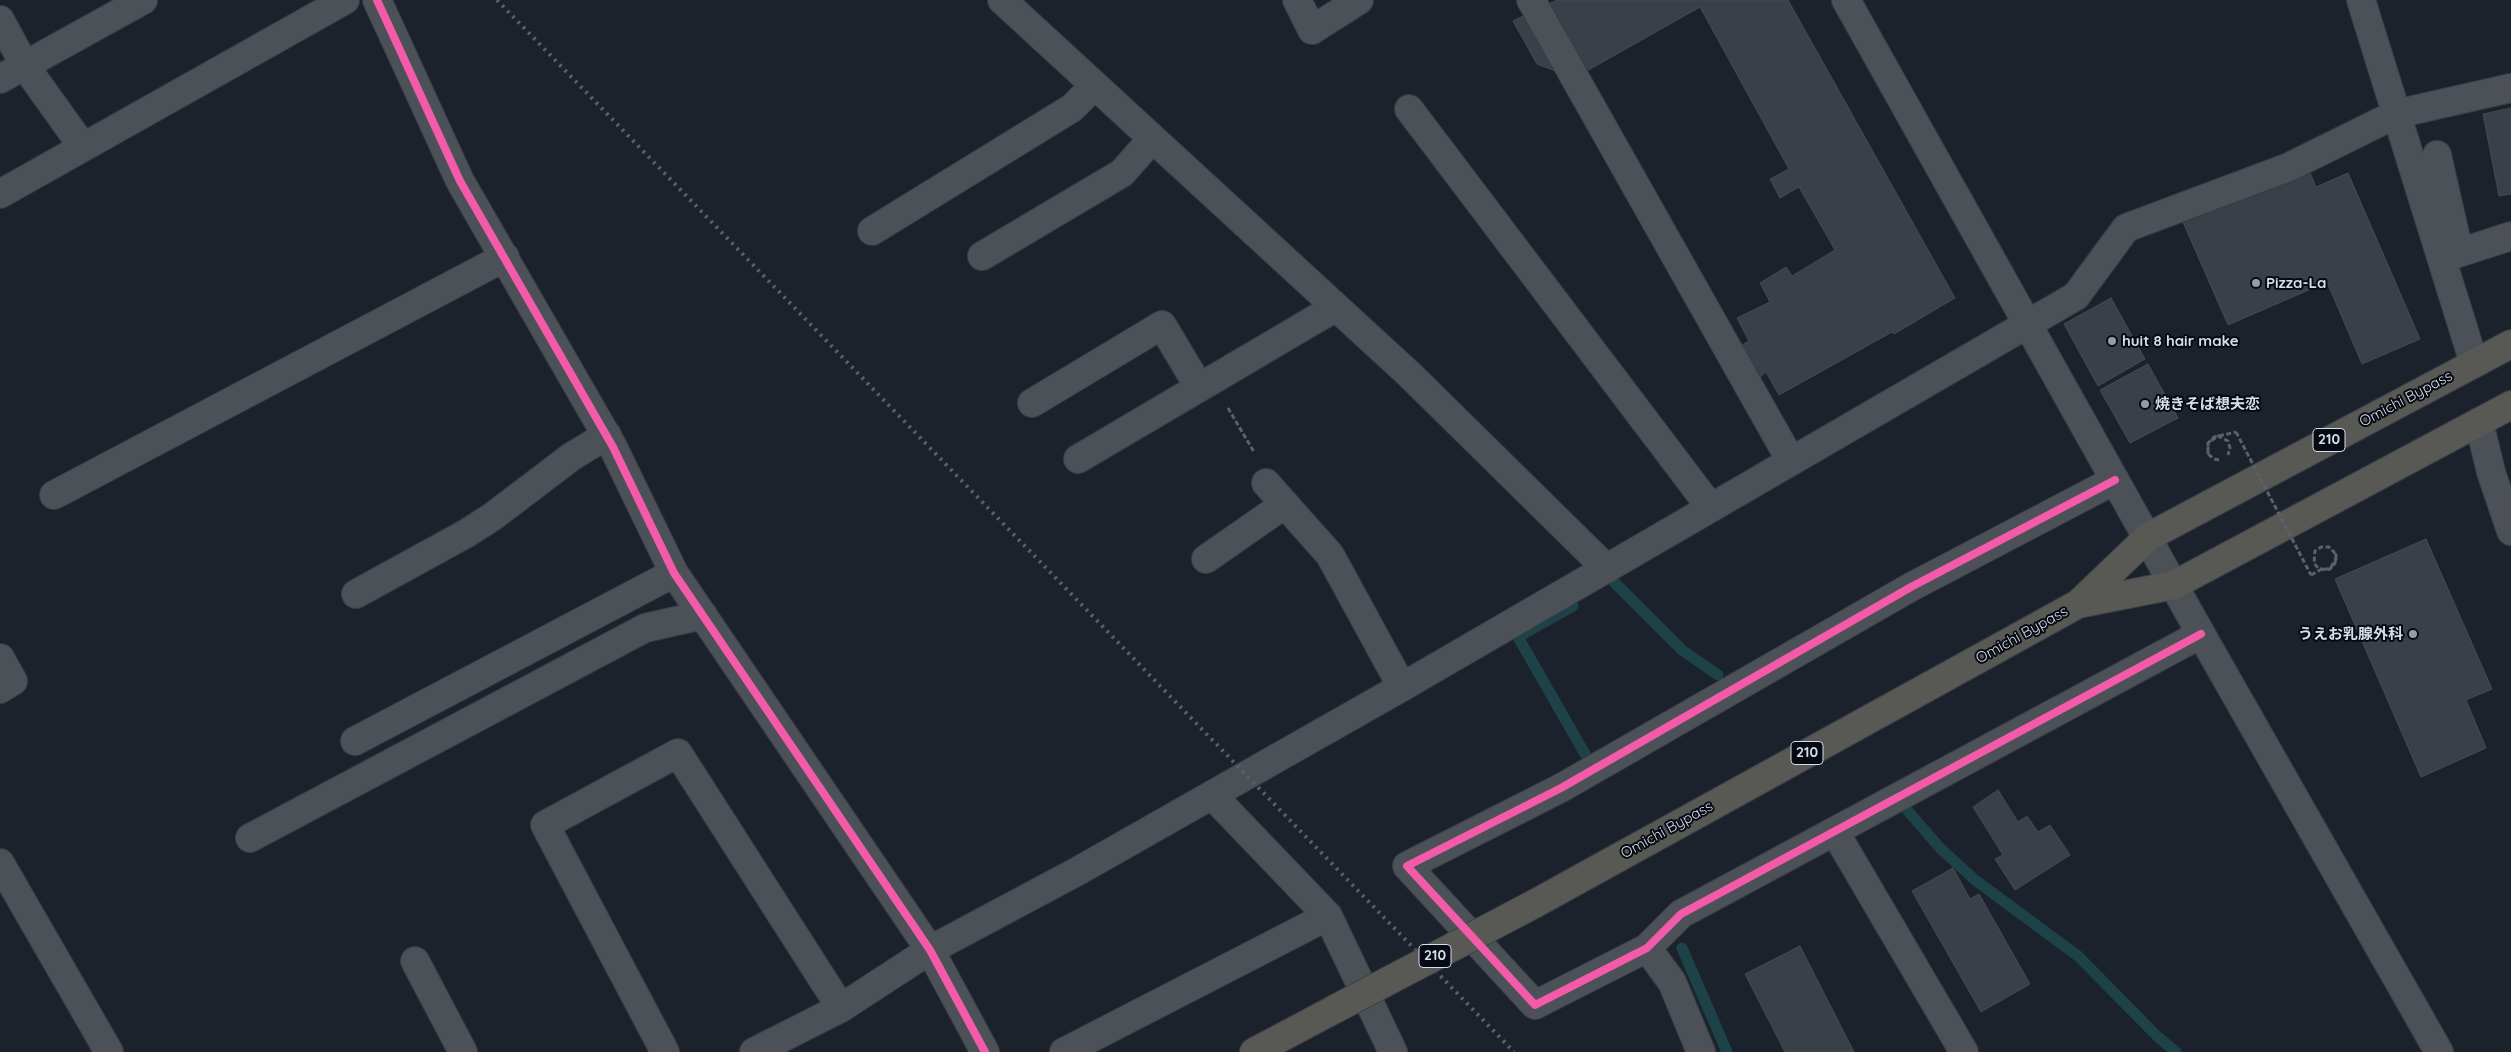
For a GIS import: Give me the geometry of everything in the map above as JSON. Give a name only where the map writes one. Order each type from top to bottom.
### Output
[{"type":"highway","name":"Omichi Bypass","points":[[1254,1052],[1536,903],[2078,604],[2148,537],[2511,344]]},
{"type":"highway","name":"Omichi Bypass","points":[[2078,604],[2174,585],[2511,405]]},
{"type":"street","points":[[0,79],[143,0]]},
{"type":"street","points":[[0,194],[344,0]]},
{"type":"street","points":[[377,0],[460,181],[607,435],[674,573],[930,950],[984,1052]]},
{"type":"street","points":[[1002,0],[1152,140],[1410,375],[1607,569]]},
{"type":"street","points":[[1297,0],[1312,30],[1359,0]]},
{"type":"street","points":[[1531,0],[1791,461]]},
{"type":"street","points":[[1846,0],[2201,634],[2439,1052]]},
{"type":"street","points":[[2361,0],[2396,114],[2450,255]]},
{"type":"street","points":[[0,20],[25,66],[83,147]]},
{"type":"street","points":[[872,231],[1072,108],[1094,86]]},
{"type":"street","points":[[754,1052],[841,1008],[930,950],[1078,872],[1607,569],[2076,296],[2126,228],[2289,167],[2396,114],[2511,88]]},
{"type":"street","points":[[1409,109],[1711,508]]},
{"type":"street","points":[[982,256],[1122,173],[1152,140]]},
{"type":"street","points":[[2437,155],[2450,255],[2474,363]]},
{"type":"street","points":[[2450,255],[2511,236]]},
{"type":"street","points":[[54,495],[504,258]]},
{"type":"street","points":[[1078,459],[1336,307]]},
{"type":"street","points":[[1032,402],[1162,325],[1205,384]]},
{"type":"street","points":[[2479,422],[2491,472],[2511,531]]},
{"type":"street","points":[[356,594],[467,534],[571,457],[607,435]]},
{"type":"street","points":[[2115,480],[1911,587],[1561,788],[1408,866],[1535,1005],[1647,948],[1682,914],[2201,634]]},
{"type":"street","points":[[1266,482],[1330,555],[1402,687]]},
{"type":"street","points":[[1206,559],[1285,504]]},
{"type":"street","points":[[355,741],[674,573]]},
{"type":"street","points":[[250,838],[645,628],[702,614]]},
{"type":"street","points":[[0,658],[13,681],[0,689]]},
{"type":"street","points":[[665,1052],[545,825],[678,753],[841,1008]]},
{"type":"street","points":[[1212,795],[1328,916],[1393,1052]]},
{"type":"street","points":[[1835,832],[1964,1052]]},
{"type":"street","points":[[0,863],[109,1052]]},
{"type":"street","points":[[1064,1052],[1328,916]]},
{"type":"street","points":[[1647,948],[1672,982],[1701,1052]]},
{"type":"street","points":[[416,961],[463,1052]]},
{"type":"path","points":[[1205,384],[1264,470],[1266,482]]},
{"type":"path","points":[[2222,437],[2228,441],[2230,452],[2222,459],[2214,459],[2208,454],[2207,447],[2211,440],[2236,432],[2311,575],[2322,569],[2330,569],[2335,563],[2336,556],[2328,547],[2321,547],[2313,555],[2314,562],[2322,569]]},
{"type":"building","points":[[1557,0],[1788,0],[1955,298],[1894,334],[1892,332],[1779,395],[1766,372],[1759,378],[1739,347],[1749,341],[1737,318],[1770,302],[1760,283],[1786,267],[1792,276],[1835,250],[1799,187],[1780,198],[1770,179],[1789,169],[1700,7],[1569,81],[1566,75],[1537,64],[1513,21]]},
{"type":"building","points":[[2511,108],[2511,194],[2499,196],[2483,114]]},
{"type":"building","points":[[2308,168],[2316,187],[2348,173],[2420,339],[2362,364],[2327,282],[2228,325],[2183,222]]},
{"type":"building","points":[[2111,298],[2145,359],[2098,386],[2064,324]]},
{"type":"building","points":[[2148,364],[2178,418],[2130,443],[2100,390]]},
{"type":"building","name":"うえお乳腺外科","points":[[2426,539],[2492,689],[2466,700],[2486,748],[2421,777],[2335,579]]},
{"type":"building","points":[[1998,790],[2018,822],[2027,816],[2038,832],[2050,825],[2070,855],[2015,890],[1995,859],[2003,855],[1973,807]]},
{"type":"building","points":[[1953,868],[1970,899],[1979,894],[2030,984],[1981,1012],[1912,891]]},
{"type":"building","points":[[1800,946],[1854,1052],[1785,1052],[1745,974]]},
{"type":"waterway","points":[[1613,581],[1682,650],[1718,675]]},
{"type":"waterway","points":[[1573,606],[1518,637],[1585,754]]},
{"type":"waterway","points":[[1908,811],[1940,848],[1975,880],[2078,956],[2158,1037],[2176,1052]]},
{"type":"waterway","points":[[1682,948],[1727,1052]]},
{"type":"railway","points":[[497,0],[1514,1052]]},
{"type":"cycle path","points":[[377,0],[460,181],[613,447],[674,573],[930,950],[985,1052]]},
{"type":"cycle path","points":[[2115,480],[1911,587],[1561,788],[1407,866],[1535,1005],[1647,948],[1681,914],[2201,634]]},
{"type":"place","name":"Pizza-La","points":[[2256,283]]},
{"type":"place","name":"huit 8 hair make","points":[[2112,341]]},
{"type":"place","name":"焼きそば想夫恋","points":[[2145,404]]},
{"type":"place","name":"うえお乳腺外科","points":[[2413,634]]}]
